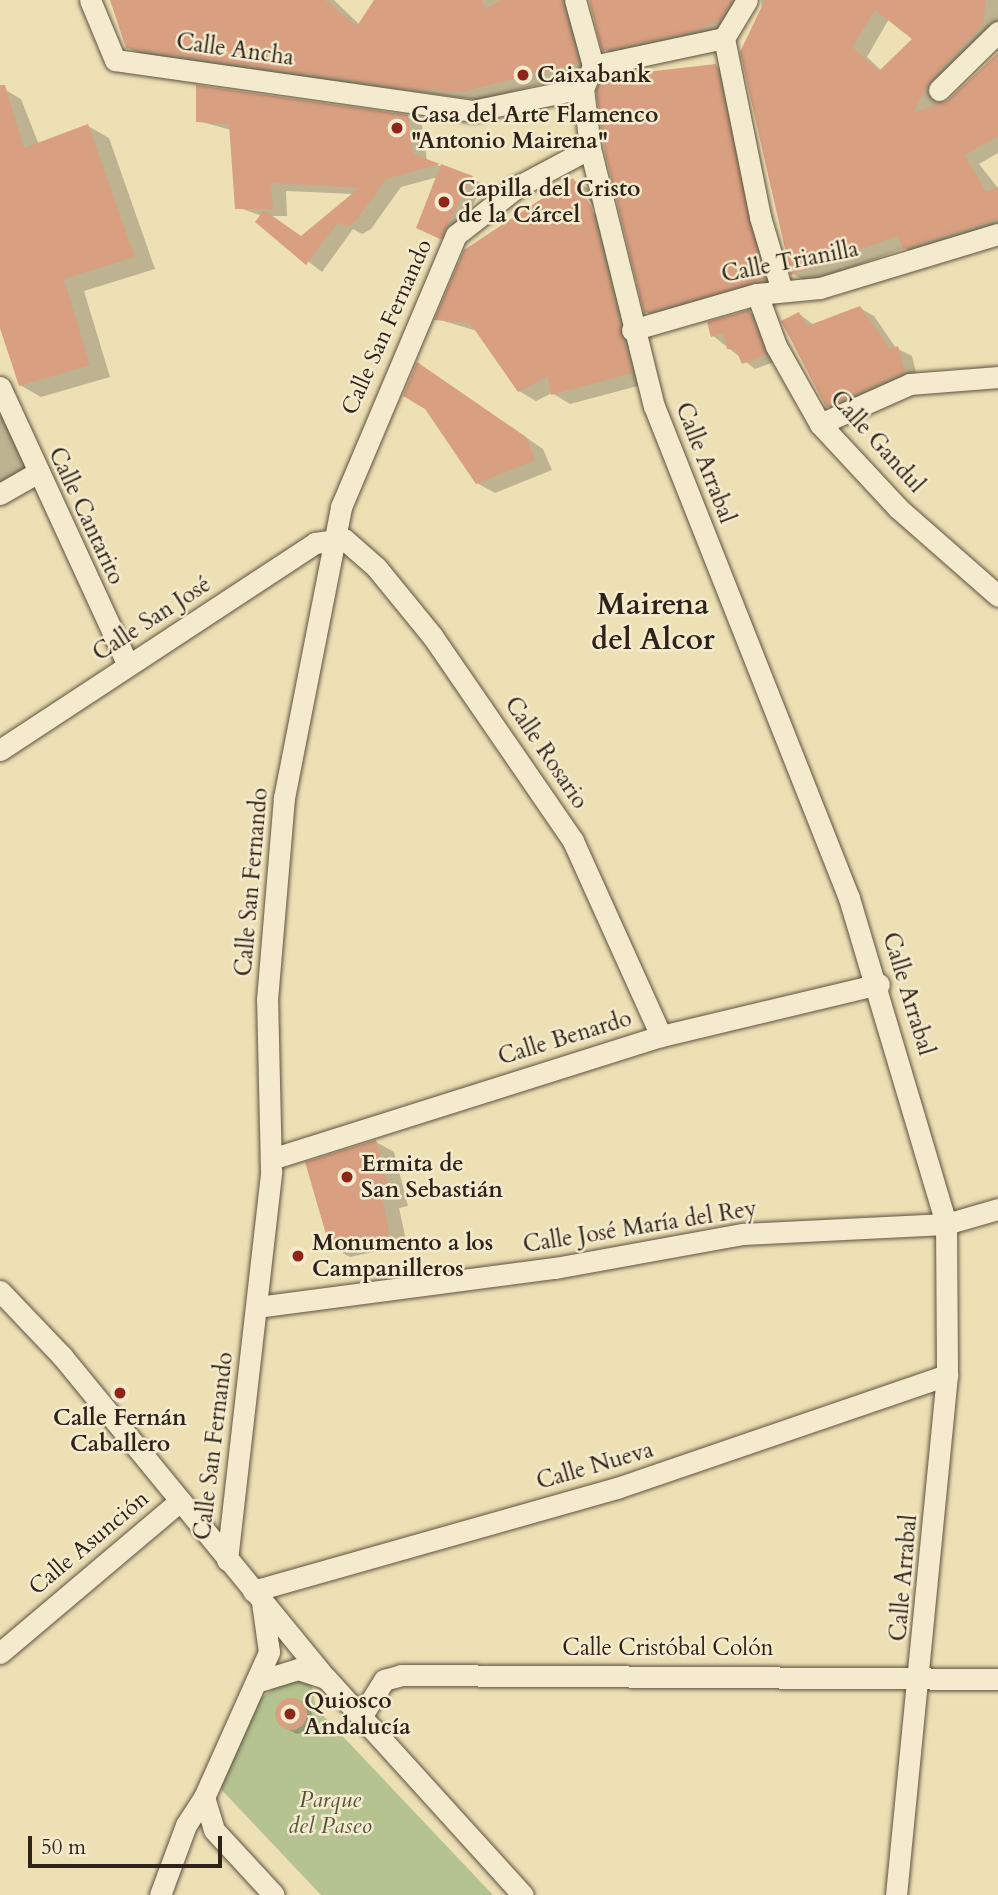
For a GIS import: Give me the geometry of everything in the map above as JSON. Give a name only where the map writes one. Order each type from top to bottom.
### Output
[{"type":"street","name":"Calle Ancha","points":[[90,0],[115,60],[480,111],[583,88]]},
{"type":"street","points":[[575,0],[593,66],[583,88]]},
{"type":"street","points":[[747,0],[724,38],[760,218],[782,291]]},
{"type":"street","points":[[939,90],[998,32]]},
{"type":"street","points":[[593,66],[724,38]]},
{"type":"street","name":"Calle Arrabal","points":[[583,88],[590,148],[632,330],[674,462],[820,817],[879,984],[946,1224],[947,1375],[922,1674],[896,1895]]},
{"type":"street","name":"Calle San Fernando","points":[[227,1560],[257,1307],[271,1159],[267,1000],[284,798],[334,536],[363,447],[456,235],[517,187],[590,148]]},
{"type":"street","name":"Calle Trianilla","points":[[632,330],[757,294],[820,288],[998,234]]},
{"type":"street","name":"Calle Gandul","points":[[757,294],[776,346],[820,424],[879,489],[998,596]]},
{"type":"street","points":[[820,424],[910,384],[998,377]]},
{"type":"street","name":"Calle Cantarito","points":[[0,387],[35,474],[128,665]]},
{"type":"street","points":[[0,494],[35,474]]},
{"type":"street","name":"Calle San José","points":[[0,750],[128,665],[334,536]]},
{"type":"street","name":"Calle Rosario","points":[[334,536],[356,547],[384,577],[521,761],[608,908],[661,1036]]},
{"type":"street","name":"Calle Benardo","points":[[271,1159],[661,1036],[879,984]]},
{"type":"street","name":"Calle José María del Rey","points":[[257,1307],[743,1234],[946,1224],[998,1209]]},
{"type":"street","points":[[0,1291],[62,1356],[326,1678],[523,1895]]},
{"type":"street","name":"Calle Nueva","points":[[257,1596],[643,1480],[947,1375]]},
{"type":"street","name":"Calle Asunción","points":[[0,1653],[180,1501]]},
{"type":"street","points":[[160,1895],[186,1825],[204,1797],[256,1682],[271,1638],[257,1596]]},
{"type":"street","points":[[256,1682],[298,1670],[326,1678]]},
{"type":"street","name":"Calle Cristóbal Colón","points":[[361,1717],[384,1680],[401,1675],[922,1674],[998,1679]]},
{"type":"street","points":[[204,1797],[214,1830],[274,1895]]},
{"type":"green space","name":"Parque del Paseo","points":[[288,1678],[311,1681],[316,1708],[493,1895],[321,1895],[217,1785],[260,1699]]},
{"type":"building","points":[[110,0],[325,0],[357,26],[374,0],[482,0],[485,9],[501,0],[562,0],[579,63],[462,92],[405,88],[126,48]]},
{"type":"building","points":[[589,0],[732,0],[720,20],[695,31],[602,51]]},
{"type":"building","points":[[765,0],[985,0],[984,23],[930,81],[913,113],[948,100],[998,53],[998,136],[965,155],[986,192],[998,187],[998,219],[903,249],[898,236],[791,275],[740,52]],"holes":[[[875,10],[912,39],[879,71],[852,47]]]},
{"type":"building","points":[[716,64],[765,280],[644,313],[605,153],[596,90],[602,77]]},
{"type":"building","points":[[0,85],[5,85],[24,148],[88,124],[135,257],[64,279],[90,365],[19,386],[0,328]]},
{"type":"building","points":[[196,85],[408,115],[413,154],[440,164],[386,179],[356,221],[346,227],[338,222],[306,265],[255,222],[264,210],[301,236],[359,188],[271,183],[273,209],[235,209],[229,124],[196,122]]},
{"type":"building","name":"Capilla del Cristo de la Cárcel","points":[[441,164],[473,176],[440,239],[416,228]]},
{"type":"building","points":[[573,178],[591,206],[632,373],[551,395],[548,376],[518,392],[470,323],[434,320],[464,250]]},
{"type":"building","points":[[860,306],[890,349],[898,346],[905,372],[826,407],[781,321],[799,312],[807,326]]},
{"type":"building","points":[[749,310],[766,355],[742,364],[736,350],[727,349],[723,333],[711,337],[707,322]]},
{"type":"building","points":[[417,362],[526,437],[535,460],[476,484],[425,409],[403,396]]},
{"type":"building","name":"Ermita de San Sebastián","points":[[376,1140],[391,1197],[382,1198],[390,1235],[330,1248],[305,1162]]},
{"type":"building","name":"Quiosco Andalucía","points":[[291,1698],[302,1703],[307,1714],[302,1725],[291,1730],[280,1725],[275,1714],[280,1703]]},
{"type":"place","name":"Caixabank","points":[[523,75]]},
{"type":"place","name":"Casa del Arte Flamenco \"Antonio Mairena\"","points":[[397,128]]},
{"type":"place","name":"Capilla del Cristo de la Cárcel","points":[[444,202]]},
{"type":"place","name":"Ermita de San Sebastián","points":[[347,1177]]},
{"type":"place","name":"Monumento a los Campanilleros","points":[[298,1256]]},
{"type":"place","name":"Calle Fernán Caballero","points":[[120,1393]]},
{"type":"place","name":"Quiosco Andalucía","points":[[290,1714]]},
{"type":"district","name":"Mairena del Alcor","points":[[653,622]]}]
